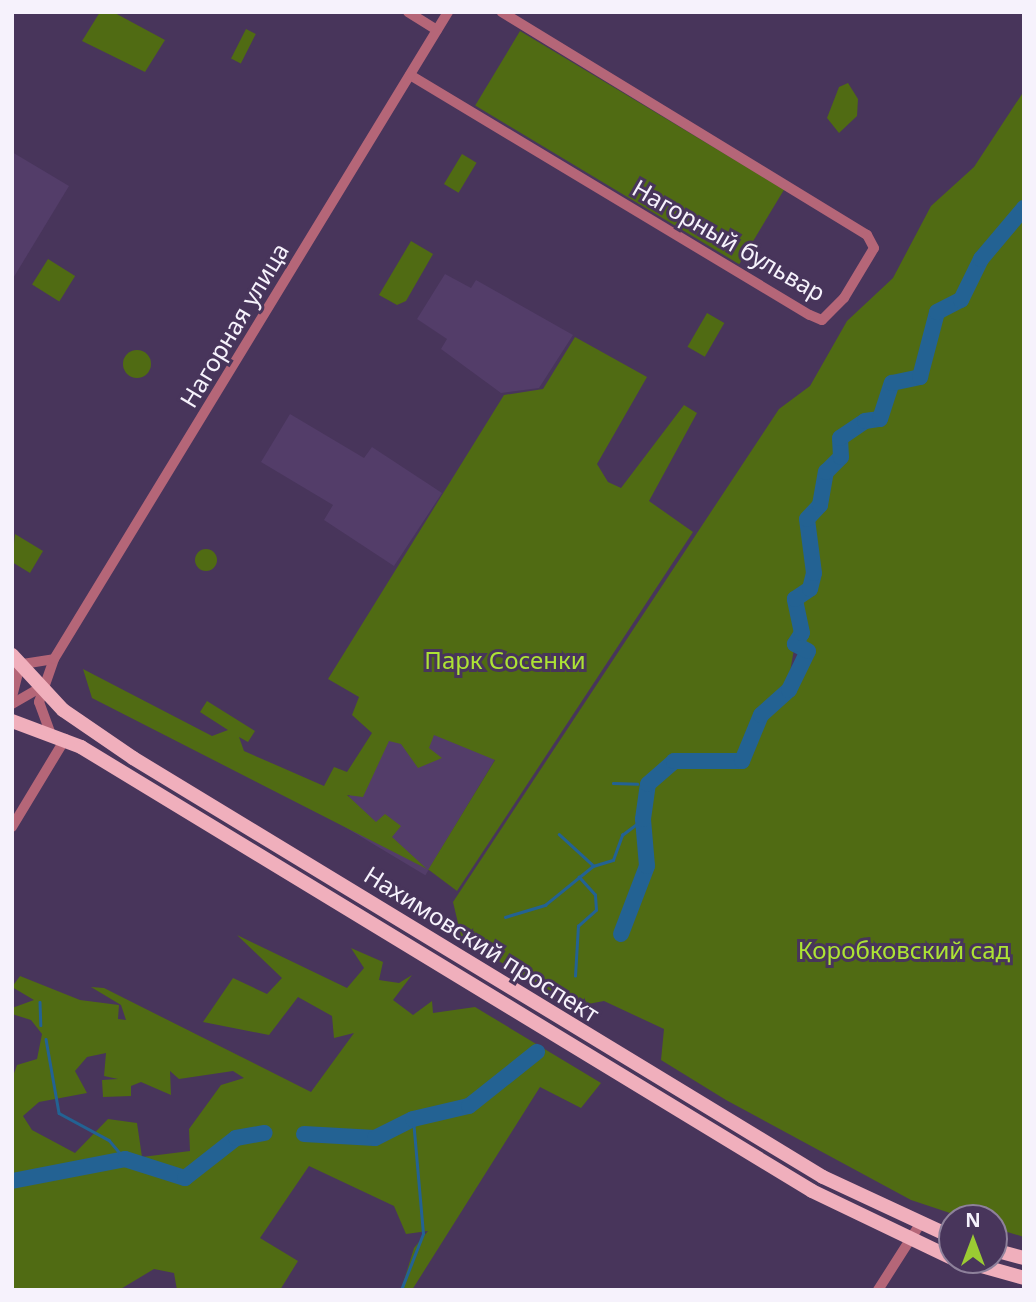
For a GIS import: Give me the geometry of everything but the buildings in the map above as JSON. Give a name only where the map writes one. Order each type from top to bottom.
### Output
[{"type":"main road","name":"Нахимовский проспект","points":[[19,660],[68,715],[648,1074],[823,1177],[938,1231]]},
{"type":"main road","name":"Нахимовский проспект","points":[[12,721],[65,739],[812,1191],[938,1252]]},
{"type":"street","points":[[408,12],[437,30]]},
{"type":"street","name":"Нагорная улица","points":[[50,732],[39,713],[41,687],[54,659],[448,12]]},
{"type":"street","name":"Нагорный бульвар","points":[[410,75],[810,315],[822,320],[844,298],[874,248],[867,235],[502,12]]},
{"type":"street","points":[[12,697],[19,660],[54,659],[47,686],[68,715]]},
{"type":"street","points":[[12,704],[41,687]]},
{"type":"street","points":[[12,827],[65,739]]},
{"type":"street","points":[[878,1290],[911,1241],[919,1224]]},
{"type":"shaded area","points":[[12,152],[69,186],[12,280]]},
{"type":"shaded area","points":[[445,274],[471,288],[476,280],[573,335],[539,388],[501,393],[441,349],[447,339],[417,319]]},
{"type":"shaded area","points":[[290,414],[364,458],[372,447],[442,493],[394,566],[324,520],[333,505],[261,462]]},
{"type":"shaded area","points":[[404,705],[495,760],[425,875],[334,821]]},
{"type":"green space","points":[[100,12],[113,12],[165,40],[145,72],[82,41]]},
{"type":"green space","points":[[246,29],[256,34],[241,63],[231,58]]},
{"type":"green space","points":[[520,31],[784,190],[739,264],[475,106]]},
{"type":"green space","points":[[848,83],[858,99],[857,116],[839,133],[827,118],[839,87]]},
{"type":"green space","name":"Коробковский сад","points":[[1024,91],[1024,1237],[1008,1232],[1008,1204],[938,1204],[938,1209],[911,1200],[726,1100],[661,1060],[664,1029],[604,1001],[577,1006],[462,940],[453,902],[779,409],[810,386],[847,321],[893,278],[931,206],[974,167]],"holes":[[[795,643],[809,651],[806,666],[790,672]]]},
{"type":"green space","points":[[462,154],[477,163],[459,193],[444,184]]},
{"type":"green space","points":[[411,241],[433,254],[406,301],[397,305],[379,295]]},
{"type":"green space","points":[[48,259],[75,276],[59,301],[32,284]]},
{"type":"green space","points":[[707,313],[724,323],[705,357],[688,347]]},
{"type":"green space","name":"Парк Сосенки","points":[[575,337],[647,377],[597,464],[608,482],[621,488],[684,405],[697,413],[649,501],[693,532],[457,891],[428,870],[495,760],[434,735],[429,748],[442,758],[418,768],[401,744],[389,741],[363,797],[347,795],[376,822],[385,814],[401,826],[392,837],[427,869],[92,698],[83,669],[212,736],[228,730],[200,712],[207,701],[255,731],[248,742],[239,737],[244,751],[324,786],[334,767],[347,772],[372,733],[352,715],[359,697],[328,679],[504,395],[543,389]]},
{"type":"green space","points":[[137,350],[147,354],[151,364],[147,374],[137,378],[127,374],[123,364],[127,354]]},
{"type":"green space","points":[[15,534],[43,551],[30,573],[12,562]]},
{"type":"green space","points":[[202,549],[210,549],[217,556],[217,564],[210,571],[202,571],[195,564],[195,556]]},
{"type":"green space","points":[[237,935],[347,988],[364,968],[351,948],[383,962],[379,980],[399,983],[412,975],[393,1000],[413,1015],[432,1001],[433,1013],[475,1007],[601,1083],[581,1108],[540,1087],[412,1290],[401,1290],[414,1248],[428,1231],[406,1234],[394,1206],[309,1166],[260,1238],[298,1261],[280,1290],[177,1290],[174,1273],[154,1269],[119,1290],[12,1290],[12,1079],[17,1065],[37,1059],[42,1034],[31,1020],[12,1014],[12,1008],[34,1000],[12,987],[20,976],[80,1000],[119,1005],[118,1019],[126,1020],[121,1005],[91,987],[104,988],[311,1092],[354,1033],[334,1038],[332,1016],[298,997],[269,1035],[203,1022],[233,978],[267,994],[282,978]],"holes":[[[106,1053],[104,1076],[118,1079],[102,1080],[103,1097],[131,1096],[131,1086],[141,1082],[171,1095],[170,1071],[179,1079],[233,1071],[244,1078],[221,1085],[189,1129],[190,1151],[142,1157],[137,1123],[108,1119],[75,1153],[32,1130],[23,1116],[39,1102],[87,1093],[75,1071],[87,1057]]]},
{"type":"waterway","points":[[621,934],[647,866],[643,819],[648,784],[674,761],[742,761],[761,715],[789,690],[808,651],[795,644],[802,633],[795,599],[810,589],[814,573],[807,519],[820,505],[826,472],[841,457],[840,438],[865,421],[880,419],[892,383],[920,377],[937,312],[961,300],[981,259],[1024,208]]},
{"type":"waterway","points":[[613,783],[637,784]]},
{"type":"waterway","points":[[505,917],[545,905],[593,866],[613,860],[622,835],[643,819]]},
{"type":"waterway","points":[[559,834],[593,865]]},
{"type":"waterway","points":[[575,976],[578,926],[596,910],[595,895],[579,877]]},
{"type":"waterway","points":[[40,1002],[41,1025]]},
{"type":"waterway","points":[[46,1039],[59,1113],[109,1140],[125,1159]]},
{"type":"waterway","points":[[304,1134],[375,1138],[413,1119],[469,1106],[537,1052]]},
{"type":"waterway","points":[[401,1290],[423,1234],[413,1119]]},
{"type":"waterway","points":[[12,1181],[125,1159],[185,1178],[236,1138],[265,1133]]}]
